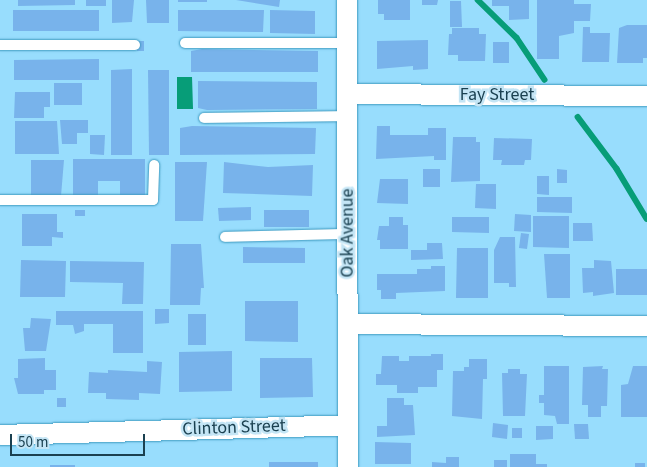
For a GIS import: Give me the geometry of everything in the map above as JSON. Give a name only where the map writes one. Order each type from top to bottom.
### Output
[{"type":"street","name":"Oak Avenue","points":[[347,0],[348,467]]},
{"type":"street","name":"Fay Street","points":[[348,94],[647,96]]},
{"type":"street","points":[[348,324],[647,326]]},
{"type":"street","name":"Clinton Street","points":[[0,435],[348,425]]},
{"type":"lane","points":[[185,43],[347,43]]},
{"type":"lane","points":[[0,45],[134,45]]},
{"type":"lane","points":[[204,118],[348,116]]},
{"type":"lane","points":[[0,200],[153,200],[154,164]]},
{"type":"lane","points":[[225,236],[348,234]]},
{"type":"shaded area","points":[[177,77],[192,77],[193,109],[177,109]]},
{"type":"building","points":[[18,0],[75,0],[75,5],[18,6]]},
{"type":"building","points":[[86,0],[106,0],[106,6],[86,6]]},
{"type":"building","points":[[112,0],[134,0],[132,22],[112,23]]},
{"type":"building","points":[[146,0],[169,0],[169,23],[147,23]]},
{"type":"building","points":[[178,0],[207,0],[207,2],[178,2]]},
{"type":"building","points":[[236,0],[280,0],[279,7]]},
{"type":"building","points":[[378,0],[410,0],[410,20],[384,20],[384,14],[378,14]]},
{"type":"building","points":[[422,0],[438,0],[437,5],[422,5]]},
{"type":"building","points":[[492,0],[529,0],[529,19],[509,20],[509,6],[492,6]]},
{"type":"building","points":[[537,0],[574,0],[574,4],[591,4],[590,21],[574,21],[574,33],[559,36],[559,59],[537,59]]},
{"type":"building","points":[[450,1],[461,1],[462,27],[450,27]]},
{"type":"building","points":[[13,10],[99,10],[99,31],[13,31]]},
{"type":"building","points":[[178,10],[264,10],[263,32],[178,31]]},
{"type":"building","points":[[270,10],[315,11],[315,34],[270,33]]},
{"type":"building","points":[[627,25],[647,25],[647,58],[643,58],[643,63],[617,63],[619,28]]},
{"type":"building","points":[[583,27],[590,27],[590,33],[610,33],[609,62],[582,62]]},
{"type":"building","points":[[452,28],[479,28],[479,34],[486,34],[485,61],[458,61],[458,55],[448,55],[449,34],[452,34]]},
{"type":"building","points":[[428,40],[428,69],[413,70],[413,66],[377,69],[377,41]]},
{"type":"building","points":[[137,41],[144,41],[144,51],[137,51]]},
{"type":"building","points":[[493,42],[509,42],[509,63],[493,63]]},
{"type":"building","points":[[202,49],[318,51],[318,72],[191,72],[191,51]]},
{"type":"building","points":[[99,59],[99,80],[14,80],[14,60]]},
{"type":"building","points":[[132,69],[132,155],[111,155],[111,70]]},
{"type":"building","points":[[148,70],[169,70],[169,155],[149,155]]},
{"type":"building","points":[[198,81],[317,82],[317,109],[207,110],[198,108]]},
{"type":"building","points":[[54,83],[82,83],[82,105],[54,105]]},
{"type":"building","points":[[15,92],[50,92],[50,107],[44,107],[44,118],[14,118]]},
{"type":"building","points":[[60,120],[88,120],[88,133],[77,133],[77,144],[62,144]]},
{"type":"building","points":[[15,121],[57,121],[59,154],[15,154]]},
{"type":"building","points":[[192,126],[316,128],[315,154],[180,155],[180,128]]},
{"type":"building","points":[[377,126],[390,126],[390,135],[428,135],[428,128],[446,128],[446,160],[434,160],[434,156],[376,159]]},
{"type":"building","points":[[90,135],[105,135],[104,155],[90,154]]},
{"type":"building","points":[[453,137],[476,137],[476,142],[480,142],[480,181],[451,182]]},
{"type":"building","points":[[494,138],[532,139],[531,160],[525,160],[524,165],[501,165],[502,160],[493,160]]},
{"type":"building","points":[[73,159],[145,159],[145,196],[120,196],[120,181],[98,181],[98,199],[73,199]]},
{"type":"building","points":[[31,160],[64,160],[61,196],[31,196]]},
{"type":"building","points":[[175,162],[207,162],[203,221],[175,221]]},
{"type":"building","points":[[224,162],[268,167],[313,165],[312,196],[223,193]]},
{"type":"building","points":[[423,169],[440,169],[440,187],[423,187]]},
{"type":"building","points":[[557,169],[567,170],[567,183],[557,183]]},
{"type":"building","points":[[537,176],[549,176],[549,195],[537,194]]},
{"type":"building","points":[[380,179],[408,179],[408,204],[377,203]]},
{"type":"building","points":[[476,184],[496,184],[496,209],[475,208]]},
{"type":"building","points":[[537,197],[572,197],[572,213],[537,212]]},
{"type":"building","points":[[251,207],[251,220],[219,221],[218,208]]},
{"type":"building","points":[[75,210],[85,210],[85,216],[75,216]]},
{"type":"building","points":[[264,210],[309,210],[309,227],[264,227]]},
{"type":"building","points":[[22,214],[57,214],[57,232],[63,232],[63,238],[52,237],[52,246],[22,246]]},
{"type":"building","points":[[515,214],[531,215],[531,232],[514,231]]},
{"type":"building","points":[[533,216],[569,216],[569,248],[533,247]]},
{"type":"building","points":[[389,217],[403,217],[403,225],[408,225],[408,249],[380,249],[380,240],[377,240],[379,226],[389,226]]},
{"type":"building","points":[[452,217],[489,217],[489,233],[452,232]]},
{"type":"building","points":[[573,223],[592,223],[593,241],[573,241]]},
{"type":"building","points":[[521,233],[529,234],[527,249],[519,248]]},
{"type":"building","points":[[500,237],[515,237],[516,287],[509,287],[509,283],[494,283],[494,250]]},
{"type":"building","points":[[427,243],[442,243],[443,259],[411,260],[411,250],[427,250]]},
{"type":"building","points":[[171,244],[201,244],[204,288],[201,288],[200,305],[170,305]]},
{"type":"building","points":[[243,247],[305,248],[305,263],[243,263]]},
{"type":"building","points":[[457,248],[488,248],[488,298],[456,298]]},
{"type":"building","points":[[544,254],[570,254],[570,298],[547,298]]},
{"type":"building","points":[[21,260],[66,261],[65,297],[20,297]]},
{"type":"building","points":[[594,260],[611,261],[614,293],[593,296],[593,292],[583,293],[582,268],[594,268]]},
{"type":"building","points":[[70,261],[144,262],[143,304],[122,304],[123,283],[70,282]]},
{"type":"building","points":[[431,266],[445,266],[445,291],[396,293],[396,299],[381,299],[381,290],[377,290],[377,274],[417,274],[417,269],[431,269]]},
{"type":"building","points":[[616,269],[647,269],[647,295],[616,295]]},
{"type":"building","points":[[245,301],[298,301],[298,342],[245,341]]},
{"type":"building","points":[[155,309],[169,309],[169,323],[155,324]]},
{"type":"building","points":[[56,311],[143,311],[143,353],[113,353],[113,324],[84,324],[84,331],[75,334],[73,325],[56,325]]},
{"type":"building","points":[[188,314],[206,314],[206,345],[188,345]]},
{"type":"building","points":[[31,318],[51,319],[46,351],[25,351],[23,328],[30,328]]},
{"type":"building","points":[[232,351],[232,391],[179,392],[179,352]]},
{"type":"building","points":[[431,354],[443,354],[443,370],[437,370],[437,387],[418,387],[418,393],[397,393],[397,385],[376,385],[376,374],[381,374],[382,356],[399,356],[399,361],[409,361],[409,356],[431,356]]},
{"type":"building","points":[[45,358],[45,370],[56,370],[56,390],[44,390],[44,394],[18,394],[14,378],[18,378],[18,359]]},
{"type":"building","points":[[260,358],[312,358],[313,397],[260,398]]},
{"type":"building","points":[[469,359],[487,359],[487,379],[483,379],[482,419],[452,416],[453,371],[464,371],[464,367],[469,367]]},
{"type":"building","points":[[147,361],[162,362],[160,394],[139,393],[139,400],[106,399],[106,393],[88,393],[89,372],[108,373],[108,370],[147,372]]},
{"type":"building","points":[[544,366],[569,366],[569,424],[557,424],[555,416],[544,415],[544,403],[539,403],[539,395],[544,395]]},
{"type":"building","points":[[603,366],[602,369],[608,369],[607,406],[601,406],[601,417],[588,417],[588,405],[582,405],[583,367]]},
{"type":"building","points":[[633,366],[647,366],[647,417],[621,417],[621,385],[628,384]]},
{"type":"building","points":[[508,369],[520,369],[520,374],[527,374],[525,416],[503,416],[502,373],[508,373]]},
{"type":"building","points":[[57,398],[66,398],[66,407],[57,407]]},
{"type":"building","points":[[387,398],[404,398],[404,405],[413,405],[415,435],[377,437],[377,426],[387,426]]},
{"type":"building","points":[[493,423],[508,425],[507,439],[492,437]]},
{"type":"building","points":[[574,424],[588,424],[589,439],[575,439]]},
{"type":"building","points":[[536,426],[553,426],[553,439],[536,440]]},
{"type":"building","points":[[512,428],[522,428],[522,438],[512,438]]},
{"type":"building","points":[[375,442],[411,443],[411,464],[375,464]]},
{"type":"building","points":[[510,454],[536,454],[536,464],[547,464],[547,467],[510,467]]},
{"type":"building","points":[[446,457],[459,457],[459,467],[432,467],[432,462],[446,463]]},
{"type":"building","points":[[494,460],[507,460],[507,467],[494,467]]},
{"type":"building","points":[[269,462],[318,462],[318,467],[269,467]]},
{"type":"building","points":[[635,463],[645,463],[645,467],[635,467]]},
{"type":"building","points":[[50,465],[75,465],[75,467],[50,467]]},
{"type":"waterway","points":[[478,0],[517,38],[545,80]]},
{"type":"waterway","points":[[578,117],[617,169],[647,219]]}]
